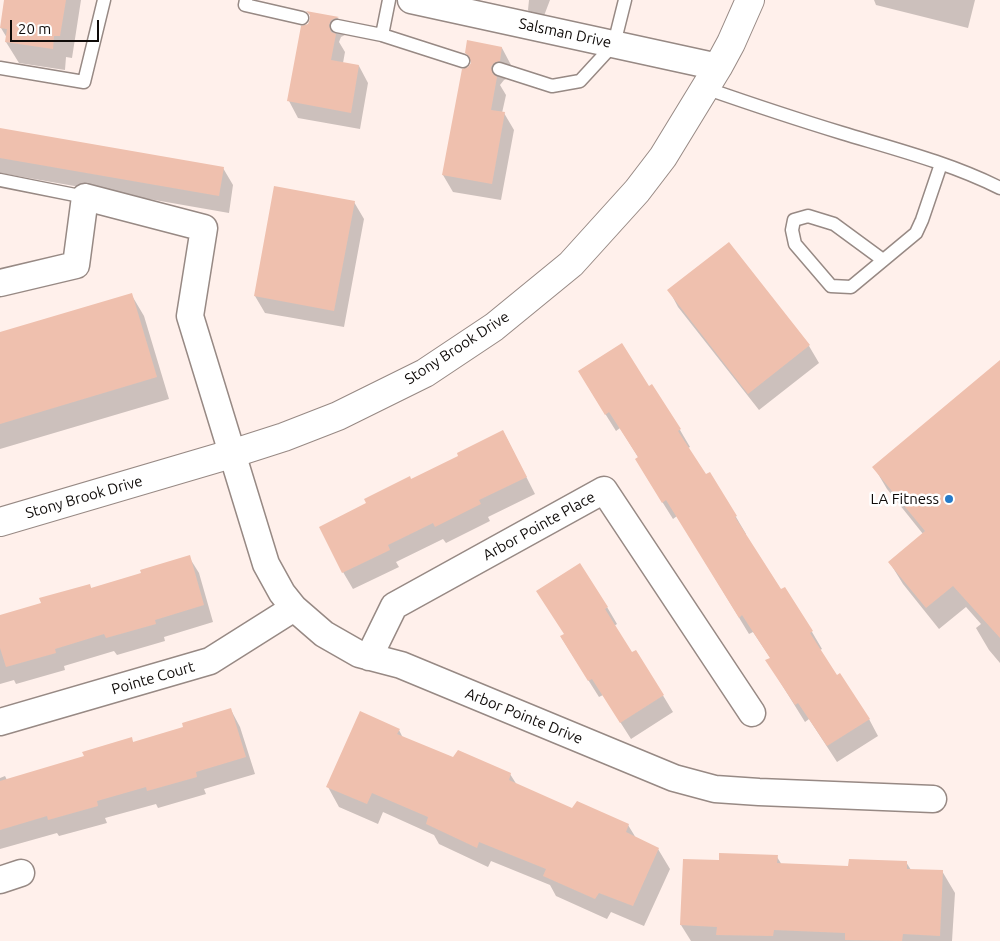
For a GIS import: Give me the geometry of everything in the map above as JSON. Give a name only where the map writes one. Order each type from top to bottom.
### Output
[{"type":"street","name":"Salsman Drive","points":[[411,0],[614,44],[712,77]]},
{"type":"street","name":"Stony Brook Drive","points":[[0,522],[231,454],[284,437],[338,416],[424,372],[494,327],[571,264],[637,191],[663,157],[712,77],[731,43],[750,0]]},
{"type":"street","name":"Arbor Pointe Drive","points":[[85,197],[204,228],[190,316],[266,564],[282,593],[294,608],[324,634],[360,654],[401,665],[674,778],[715,788],[769,793],[934,799]]},
{"type":"street","points":[[0,283],[76,264],[85,197]]},
{"type":"street","name":"Arbor Pointe Place","points":[[369,657],[394,606],[604,490],[752,713]]},
{"type":"street","name":"Pointe Court","points":[[0,722],[210,661],[294,608]]},
{"type":"lane","points":[[0,68],[84,82],[104,0]]},
{"type":"lane","points":[[246,0],[245,5],[302,18]]},
{"type":"lane","points":[[382,35],[389,0]]},
{"type":"lane","points":[[498,69],[552,86],[580,81],[614,44],[625,0]]},
{"type":"lane","points":[[337,26],[382,35],[464,61]]},
{"type":"lane","points":[[712,77],[805,122],[941,164],[1000,188]]},
{"type":"lane","points":[[883,260],[834,224],[808,216],[794,220],[792,230],[795,244],[831,286],[851,287],[916,233],[941,164]]},
{"type":"lane","points":[[0,180],[85,197]]},
{"type":"building","points":[[4,0],[66,0],[60,36],[54,36],[53,49],[5,42],[7,29],[0,28]]},
{"type":"building","points":[[306,11],[339,17],[331,20],[329,25],[331,32],[336,34],[331,60],[359,65],[351,113],[287,101],[301,26],[308,24],[310,19],[310,15]]},
{"type":"building","points":[[467,40],[502,47],[500,61],[494,63],[491,67],[493,74],[497,77],[491,110],[505,112],[492,184],[442,175],[462,69],[468,67],[471,63],[469,56],[465,53]]},
{"type":"building","points":[[0,128],[224,167],[219,196],[0,158]]},
{"type":"building","points":[[274,186],[355,201],[334,311],[254,296]]},
{"type":"building","points":[[729,242],[810,345],[748,394],[667,290]]},
{"type":"building","points":[[132,293],[157,377],[0,424],[0,332]]},
{"type":"building","points":[[622,343],[649,386],[652,384],[681,429],[678,431],[706,474],[710,472],[737,516],[735,517],[781,589],[785,587],[813,631],[810,633],[837,675],[840,673],[870,719],[827,746],[798,703],[795,705],[765,660],[770,658],[742,615],[739,618],[666,500],[662,503],[635,459],[638,457],[609,412],[605,415],[578,371]]},
{"type":"building","name":"LA Fitness","points":[[1000,360],[1000,638],[953,586],[926,608],[888,562],[925,531],[872,467]]},
{"type":"building","points":[[503,430],[527,477],[479,500],[481,504],[435,527],[433,523],[388,545],[390,550],[342,573],[319,527],[366,503],[364,499],[410,476],[411,479],[458,456],[457,453]]},
{"type":"building","points":[[190,555],[204,605],[155,620],[156,624],[106,638],[104,634],[55,649],[56,653],[6,667],[0,648],[0,615],[41,603],[39,598],[90,584],[91,588],[141,573],[140,570]]},
{"type":"building","points":[[580,563],[608,607],[605,609],[632,652],[636,650],[664,695],[620,723],[592,679],[588,681],[560,636],[564,634],[536,591]]},
{"type":"building","points":[[231,708],[246,757],[196,772],[197,777],[147,791],[146,787],[97,801],[98,806],[48,820],[47,816],[0,830],[0,781],[84,756],[82,752],[132,737],[133,742],[183,727],[182,723]]},
{"type":"building","points":[[360,711],[400,729],[397,734],[453,757],[458,750],[511,773],[509,780],[572,808],[577,801],[629,824],[626,832],[659,848],[633,906],[599,893],[595,899],[543,876],[546,869],[479,842],[477,848],[426,824],[428,817],[372,793],[367,804],[326,787]]},
{"type":"building","points":[[719,853],[778,855],[777,863],[848,866],[849,859],[907,861],[907,869],[943,870],[940,936],[903,934],[902,941],[845,940],[845,933],[774,930],[773,936],[716,935],[717,927],[680,925],[683,859],[719,860]]},
{"type":"place","name":"LA Fitness","points":[[949,499]]}]
